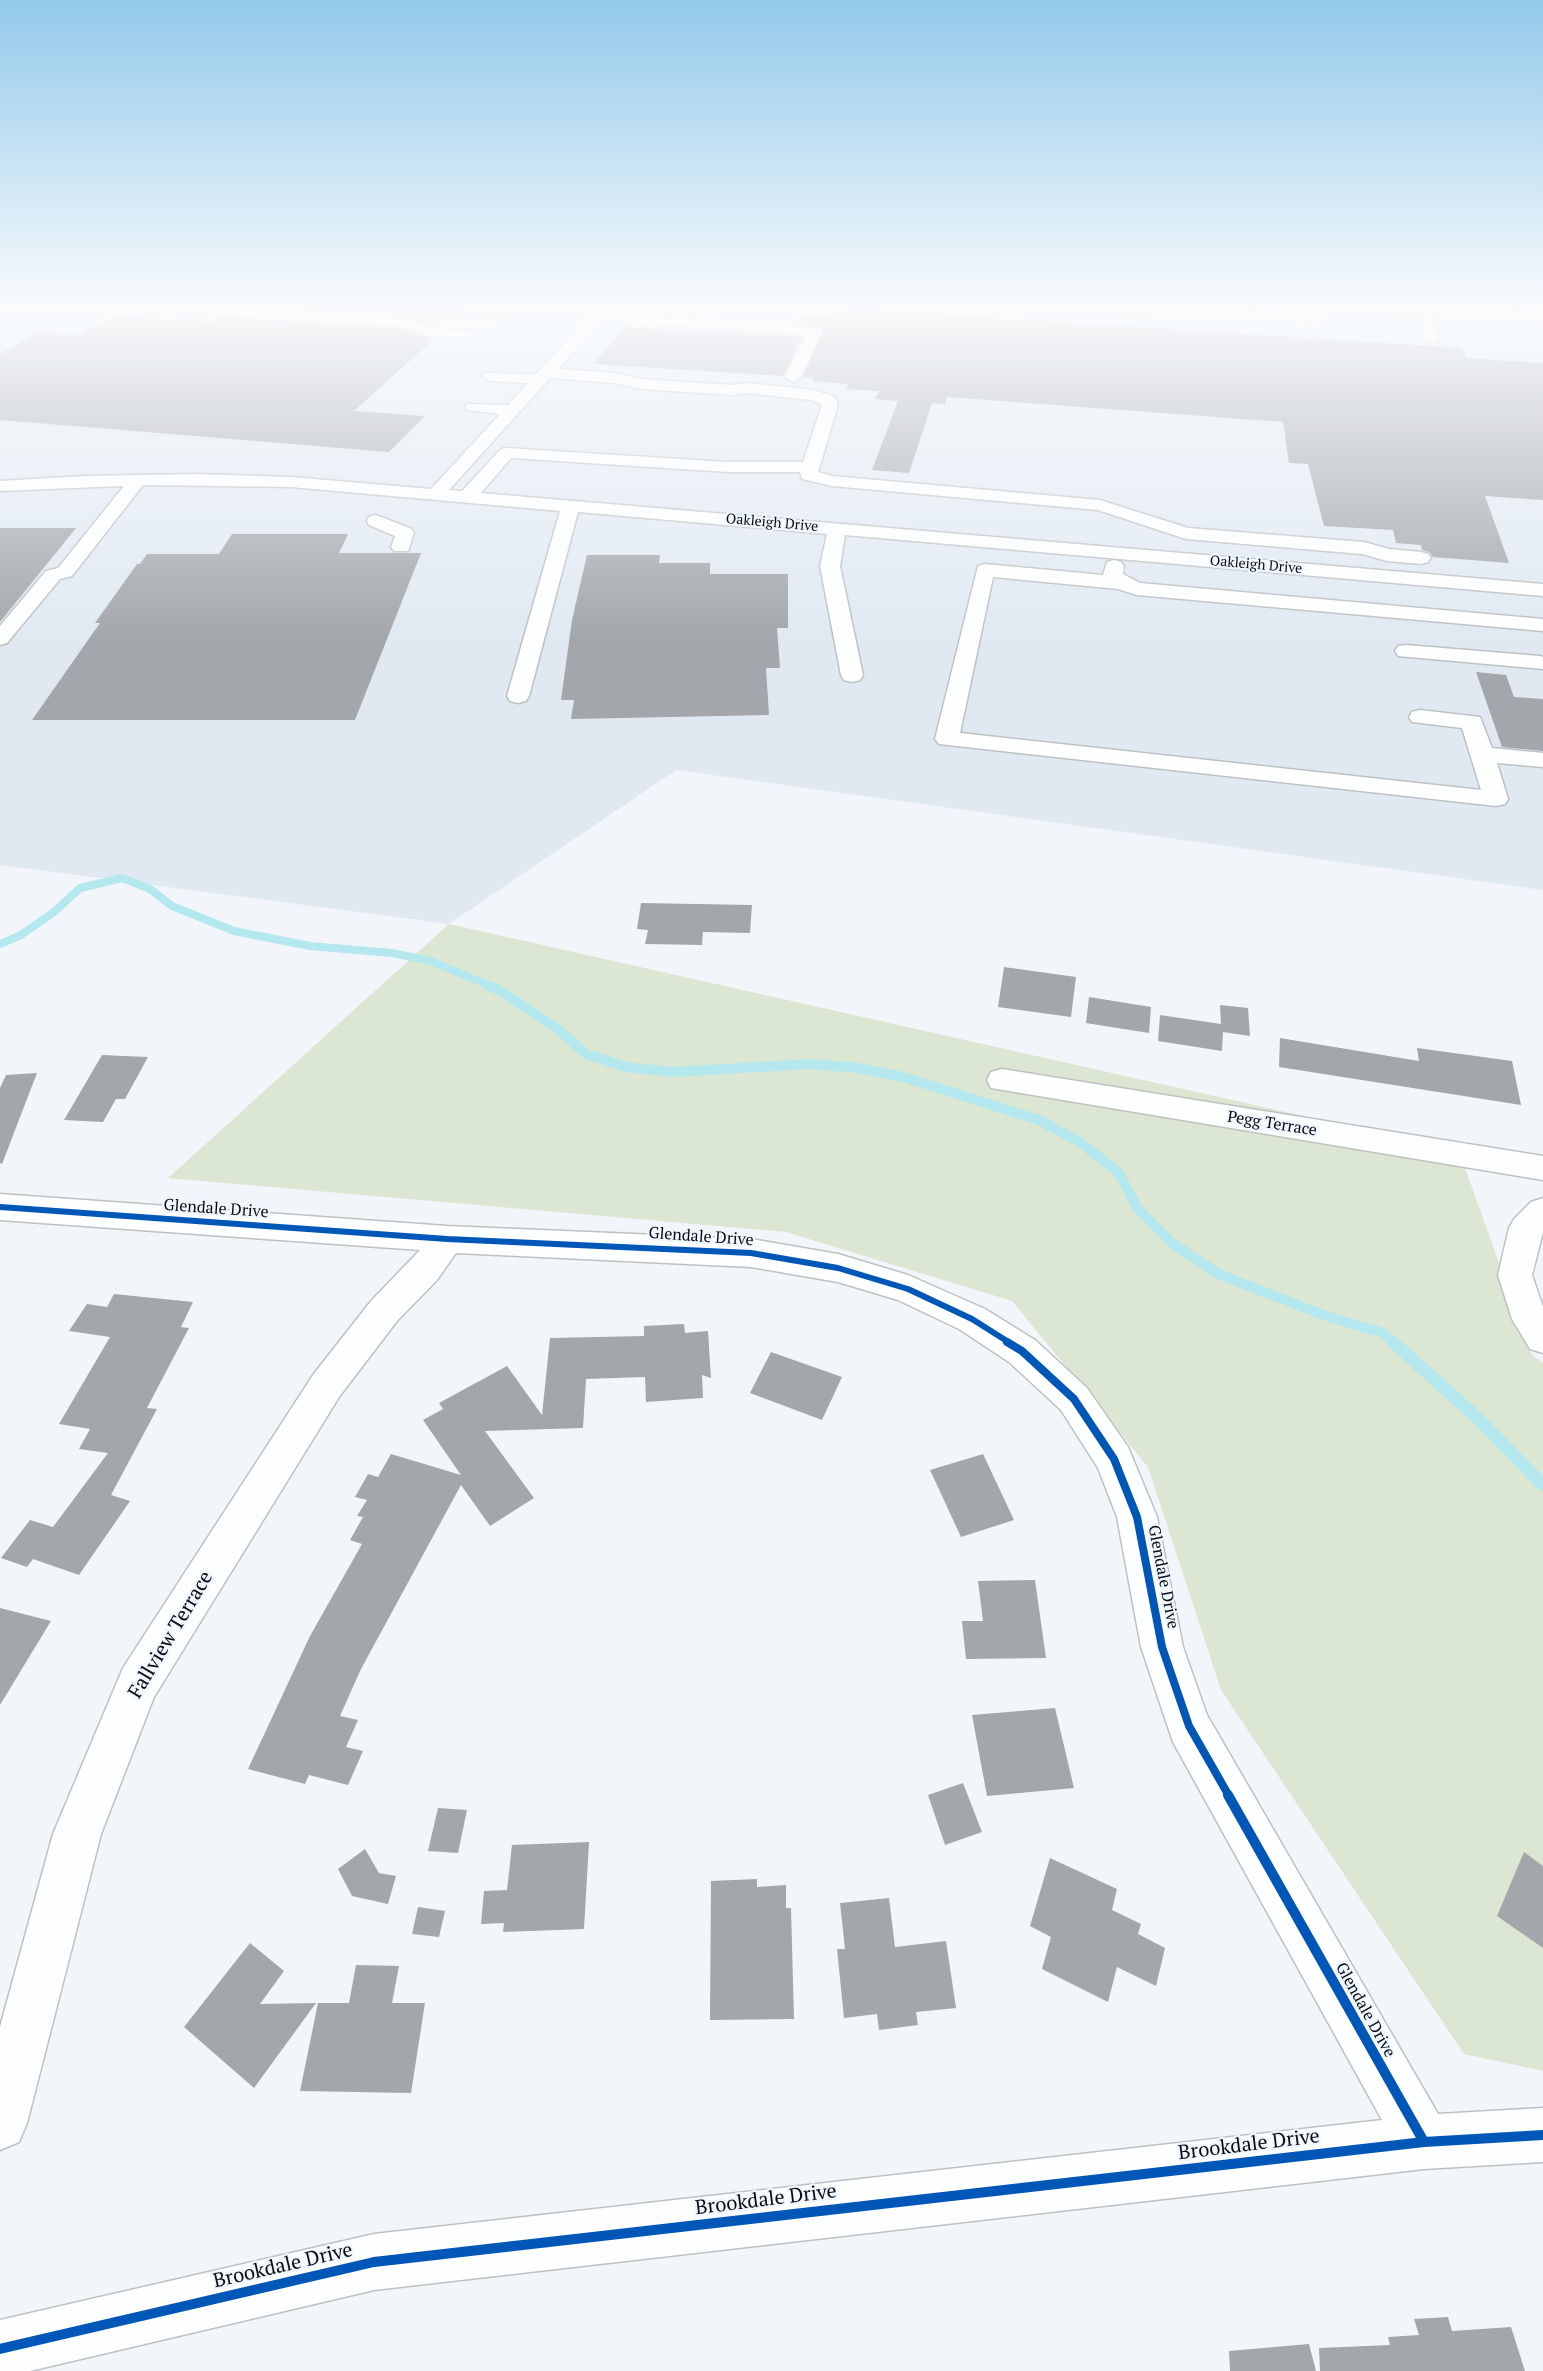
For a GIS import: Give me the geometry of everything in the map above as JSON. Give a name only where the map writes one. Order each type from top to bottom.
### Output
[{"type":"street","points":[[436,494],[505,419]]},
{"type":"street","points":[[826,419],[808,475],[832,481],[1100,505],[1186,533],[1364,548],[1387,555],[1443,560]]},
{"type":"street","points":[[467,497],[521,436]]},
{"type":"street","points":[[507,453],[728,467],[810,467]]},
{"type":"street","name":"Oakleigh Drive","points":[[0,486],[254,475],[467,497],[1543,590]]},
{"type":"street","points":[[0,639],[53,575],[65,572],[138,480]]},
{"type":"street","points":[[518,696],[571,506]]},
{"type":"street","points":[[376,521],[405,533],[401,548]]},
{"type":"street","points":[[837,529],[830,566],[852,675]]},
{"type":"street","points":[[1185,559],[1186,533]]},
{"type":"street","points":[[1114,553],[1113,576],[1122,583],[1137,589],[1543,625]]},
{"type":"street","points":[[1122,583],[985,570],[947,739],[1496,799],[1472,722],[1420,717]]},
{"type":"street","points":[[1406,651],[1540,663]]},
{"type":"street","points":[[1482,754],[1543,760]]},
{"type":"street","name":"Pegg Terrace","points":[[1002,1080],[1543,1168]]},
{"type":"street","name":"Glendale Drive","points":[[0,1207],[447,1239],[751,1253],[838,1268],[908,1290],[972,1319],[1023,1351],[1074,1399],[1114,1459],[1137,1517],[1162,1647],[1189,1726],[1424,2142]]},
{"type":"street","points":[[1543,1211],[1526,1228],[1515,1275],[1525,1309],[1543,1338]]},
{"type":"street","name":"Fallview Terrace","points":[[0,2123],[77,1834],[138,1683],[326,1386],[384,1311],[425,1270],[447,1239]]},
{"type":"street","name":"Brookdale Drive","points":[[0,2349],[374,2262],[1424,2142],[1543,2135]]},
{"type":"shaded area","points":[[0,419],[1543,419],[1543,890],[676,770],[449,924],[0,865]]},
{"type":"green space","points":[[449,924],[1459,1151],[1532,1355],[1543,1363],[1543,2071],[1464,2054],[1221,1690],[1148,1467],[1012,1301],[786,1232],[168,1178]]},
{"type":"building","points":[[0,419],[422,419],[389,452]]},
{"type":"building","points":[[891,419],[927,419],[909,473],[872,470]]},
{"type":"building","points":[[1238,419],[1543,419],[1543,500],[1485,496],[1509,563],[1433,557],[1429,552],[1422,550],[1421,545],[1396,543],[1393,530],[1324,526],[1308,464],[1289,463],[1283,422]]},
{"type":"building","points":[[0,528],[76,528],[0,622]]},
{"type":"building","points":[[232,534],[348,534],[339,553],[421,553],[355,720],[32,720],[100,623],[95,623],[137,564],[140,564],[147,554],[219,554]]},
{"type":"building","points":[[587,555],[660,555],[659,563],[710,563],[710,574],[788,574],[788,628],[777,628],[780,668],[766,668],[769,715],[571,719],[574,700],[561,700],[572,620]]},
{"type":"building","points":[[1476,672],[1506,675],[1514,697],[1543,699],[1543,751],[1502,747]]},
{"type":"building","points":[[641,903],[752,905],[750,933],[703,932],[702,945],[645,944],[648,930],[637,929]]},
{"type":"building","points":[[1004,967],[1076,977],[1071,1017],[998,1007]]},
{"type":"building","points":[[1089,997],[1151,1007],[1149,1033],[1086,1023]]},
{"type":"building","points":[[1220,1005],[1248,1008],[1250,1036],[1223,1032],[1222,1051],[1158,1041],[1160,1015],[1221,1024]]},
{"type":"building","points":[[1280,1038],[1419,1061],[1417,1048],[1512,1061],[1521,1105],[1279,1067]]},
{"type":"building","points":[[102,1055],[148,1057],[125,1099],[116,1099],[103,1122],[64,1120]]},
{"type":"building","points":[[37,1073],[2,1164],[0,1163],[0,1088],[6,1075]]},
{"type":"building","points":[[114,1294],[193,1302],[181,1327],[189,1328],[147,1408],[157,1409],[111,1495],[130,1501],[79,1575],[33,1559],[27,1567],[1,1558],[30,1520],[53,1527],[108,1453],[79,1449],[90,1429],[59,1424],[110,1337],[69,1331],[87,1304],[107,1307]]},
{"type":"building","points":[[684,1324],[685,1333],[708,1331],[711,1378],[702,1375],[703,1398],[646,1402],[645,1377],[586,1379],[583,1428],[485,1431],[534,1498],[490,1526],[461,1485],[361,1669],[340,1716],[358,1720],[346,1747],[363,1751],[348,1785],[309,1775],[305,1784],[248,1769],[310,1636],[362,1544],[350,1540],[363,1517],[357,1516],[367,1500],[355,1497],[368,1474],[378,1477],[391,1454],[461,1475],[423,1420],[443,1409],[439,1403],[507,1366],[542,1415],[550,1338],[644,1336],[644,1326]]},
{"type":"building","points":[[771,1352],[842,1377],[822,1420],[750,1393]]},
{"type":"building","points":[[983,1454],[1014,1520],[961,1537],[930,1470]]},
{"type":"building","points":[[1035,1580],[1046,1658],[966,1659],[962,1621],[983,1621],[978,1581]]},
{"type":"building","points":[[0,1608],[51,1621],[0,1705]]},
{"type":"building","points":[[1055,1708],[1074,1788],[987,1796],[972,1715]]},
{"type":"building","points":[[963,1783],[982,1832],[945,1845],[928,1795]]},
{"type":"building","points":[[438,1808],[467,1810],[458,1853],[428,1851]]},
{"type":"building","points":[[589,1842],[584,1929],[503,1932],[504,1923],[481,1924],[484,1891],[507,1890],[512,1845]]},
{"type":"building","points":[[365,1849],[379,1873],[396,1876],[388,1904],[352,1896],[338,1869]]},
{"type":"building","points":[[1524,1852],[1543,1866],[1543,1948],[1497,1916]]},
{"type":"building","points":[[1050,1858],[1117,1889],[1112,1910],[1141,1924],[1138,1934],[1165,1948],[1156,1986],[1117,1967],[1108,2002],[1042,1969],[1051,1937],[1030,1926]]},
{"type":"building","points":[[757,1879],[757,1887],[786,1885],[786,1908],[791,1908],[794,2019],[710,2020],[711,1881]]},
{"type":"building","points":[[889,1898],[895,1947],[946,1941],[956,2008],[916,2012],[918,2025],[879,2030],[877,2014],[844,2018],[837,1949],[845,1949],[840,1903]]},
{"type":"building","points":[[418,1907],[445,1911],[439,1937],[412,1934]]},
{"type":"building","points":[[250,1943],[284,1971],[260,2004],[316,2003],[254,2088],[184,2027]]},
{"type":"building","points":[[356,1965],[399,1966],[392,2003],[425,2003],[411,2093],[300,2091],[318,2003],[349,2003]]},
{"type":"building","points":[[1448,2317],[1452,2331],[1511,2327],[1525,2371],[1320,2371],[1319,2348],[1390,2345],[1388,2337],[1419,2335],[1414,2319]]},
{"type":"building","points":[[1309,2344],[1316,2371],[1230,2371],[1229,2351]]},
{"type":"waterway","points":[[0,944],[21,935],[54,912],[80,888],[122,878],[150,889],[172,906],[234,931],[310,946],[392,953],[431,961],[490,986]]},
{"type":"waterway","points":[[486,985],[499,990],[559,1030],[586,1054],[626,1067],[671,1072],[811,1064],[858,1068],[903,1077],[1039,1120],[1081,1143],[1118,1172],[1138,1209],[1173,1244],[1218,1274],[1326,1316],[1383,1333],[1394,1343]]},
{"type":"waterway","points":[[1393,1342],[1474,1415],[1543,1485]]},
{"type":"cycle path","points":[[0,1207],[447,1239],[751,1253],[838,1268],[908,1289],[972,1319],[1022,1351],[1074,1399],[1114,1459],[1137,1517],[1162,1647],[1189,1726],[1424,2142]]},
{"type":"cycle path","points":[[0,2349],[374,2262],[1424,2142],[1543,2135]]}]
